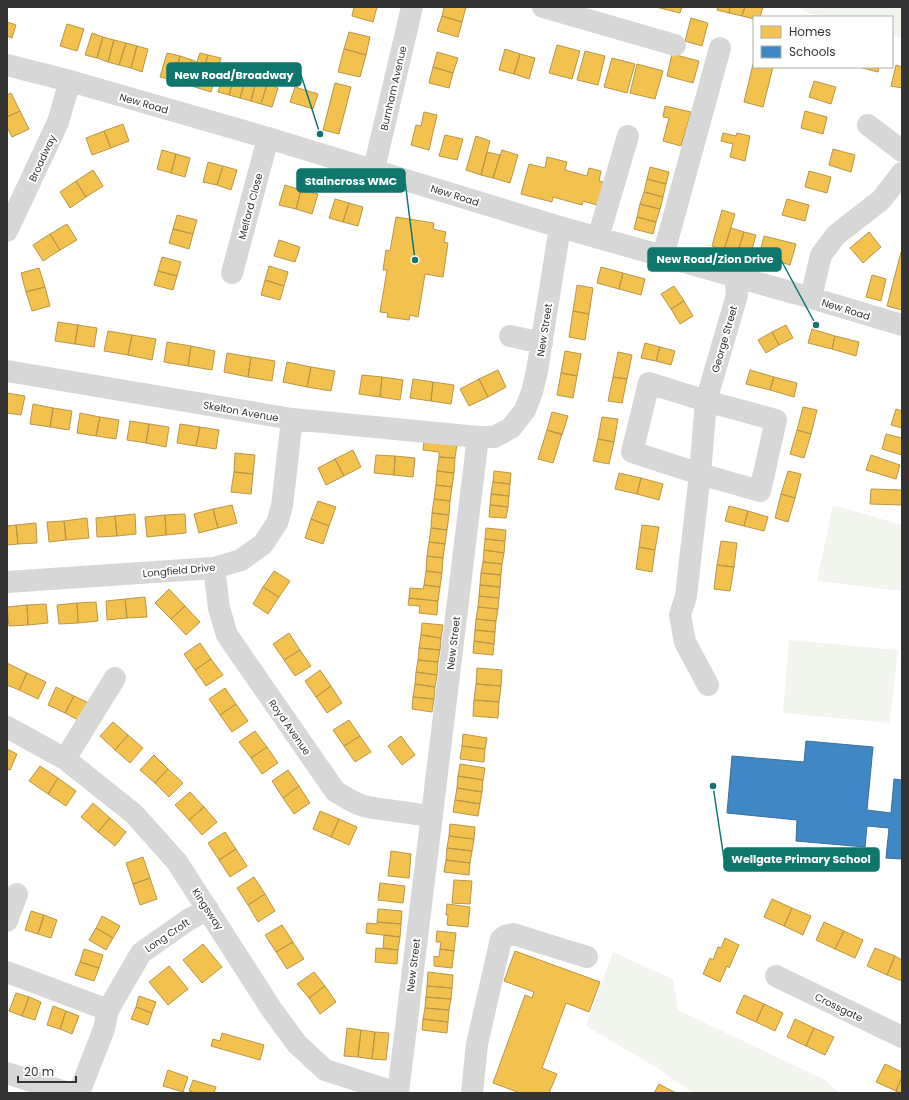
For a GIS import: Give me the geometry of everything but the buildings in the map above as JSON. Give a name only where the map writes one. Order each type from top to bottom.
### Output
[{"type":"street","name":"Burnham Avenue","points":[[374,169],[412,7]]},
{"type":"street","points":[[549,8],[675,45]]},
{"type":"street","points":[[663,256],[720,48]]},
{"type":"street","name":"New Road","points":[[7,65],[70,81],[268,138],[374,169],[560,227],[902,325]]},
{"type":"street","name":"Broadway","points":[[7,231],[58,122],[70,81]]},
{"type":"street","points":[[868,125],[902,151]]},
{"type":"street","points":[[598,238],[628,136]]},
{"type":"street","name":"Melford Close","points":[[232,274],[268,138]]},
{"type":"street","points":[[808,297],[813,289],[821,255],[836,235],[881,200],[902,173]]},
{"type":"street","name":"New Street","points":[[397,1093],[478,437],[494,437],[511,428],[524,410],[532,392],[542,343],[560,227]]},
{"type":"street","name":"George Street","points":[[708,685],[685,642],[680,615],[686,596],[700,474],[706,401],[737,295],[735,277]]},
{"type":"street","points":[[510,336],[542,343]]},
{"type":"street","name":"Skelton Avenue","points":[[7,371],[292,419],[478,437]]},
{"type":"street","points":[[649,383],[706,401],[776,420],[760,491],[700,474],[632,452],[649,383]]},
{"type":"street","name":"Longfield Drive","points":[[7,582],[214,568],[241,560],[263,544],[277,523],[282,506],[292,419]]},
{"type":"street","name":"Royd Avenue","points":[[214,568],[219,608],[227,635],[334,791],[347,799],[366,807],[414,813],[432,817]]},
{"type":"street","points":[[65,759],[115,678]]},
{"type":"street","name":"Kingsway","points":[[7,727],[65,759],[134,814],[177,862],[272,1010],[297,1044],[325,1070],[397,1093]]},
{"type":"street","points":[[7,921],[17,894]]},
{"type":"street","name":"Long Croft","points":[[79,1093],[104,1029],[108,1010],[141,953],[188,920],[208,909]]},
{"type":"street","points":[[472,1093],[477,1044],[501,939],[505,936],[513,934],[587,957]]},
{"type":"street","points":[[7,972],[108,1010]]},
{"type":"street","name":"Crossgate","points":[[776,976],[902,1037]]},
{"type":"street","points":[[7,1073],[68,1093]]},
{"type":"shaded area","points":[[798,7],[902,7],[902,38],[893,35],[893,16],[821,16],[809,13]]},
{"type":"shaded area","points":[[833,505],[902,525],[902,591],[817,581]]},
{"type":"shaded area","points":[[789,640],[898,650],[890,723],[783,713]]},
{"type":"shaded area","points":[[613,952],[673,979],[678,1010],[823,1079],[840,1093],[693,1093],[654,1066],[586,1026]]},
{"type":"place","name":"New Road/Broadway","points":[[320,134]]},
{"type":"place","name":"Staincross WMC","points":[[415,260]]},
{"type":"place","name":"New Road/Zion Drive","points":[[816,325]]},
{"type":"place","name":"Wellgate Primary School","points":[[713,786]]}]
